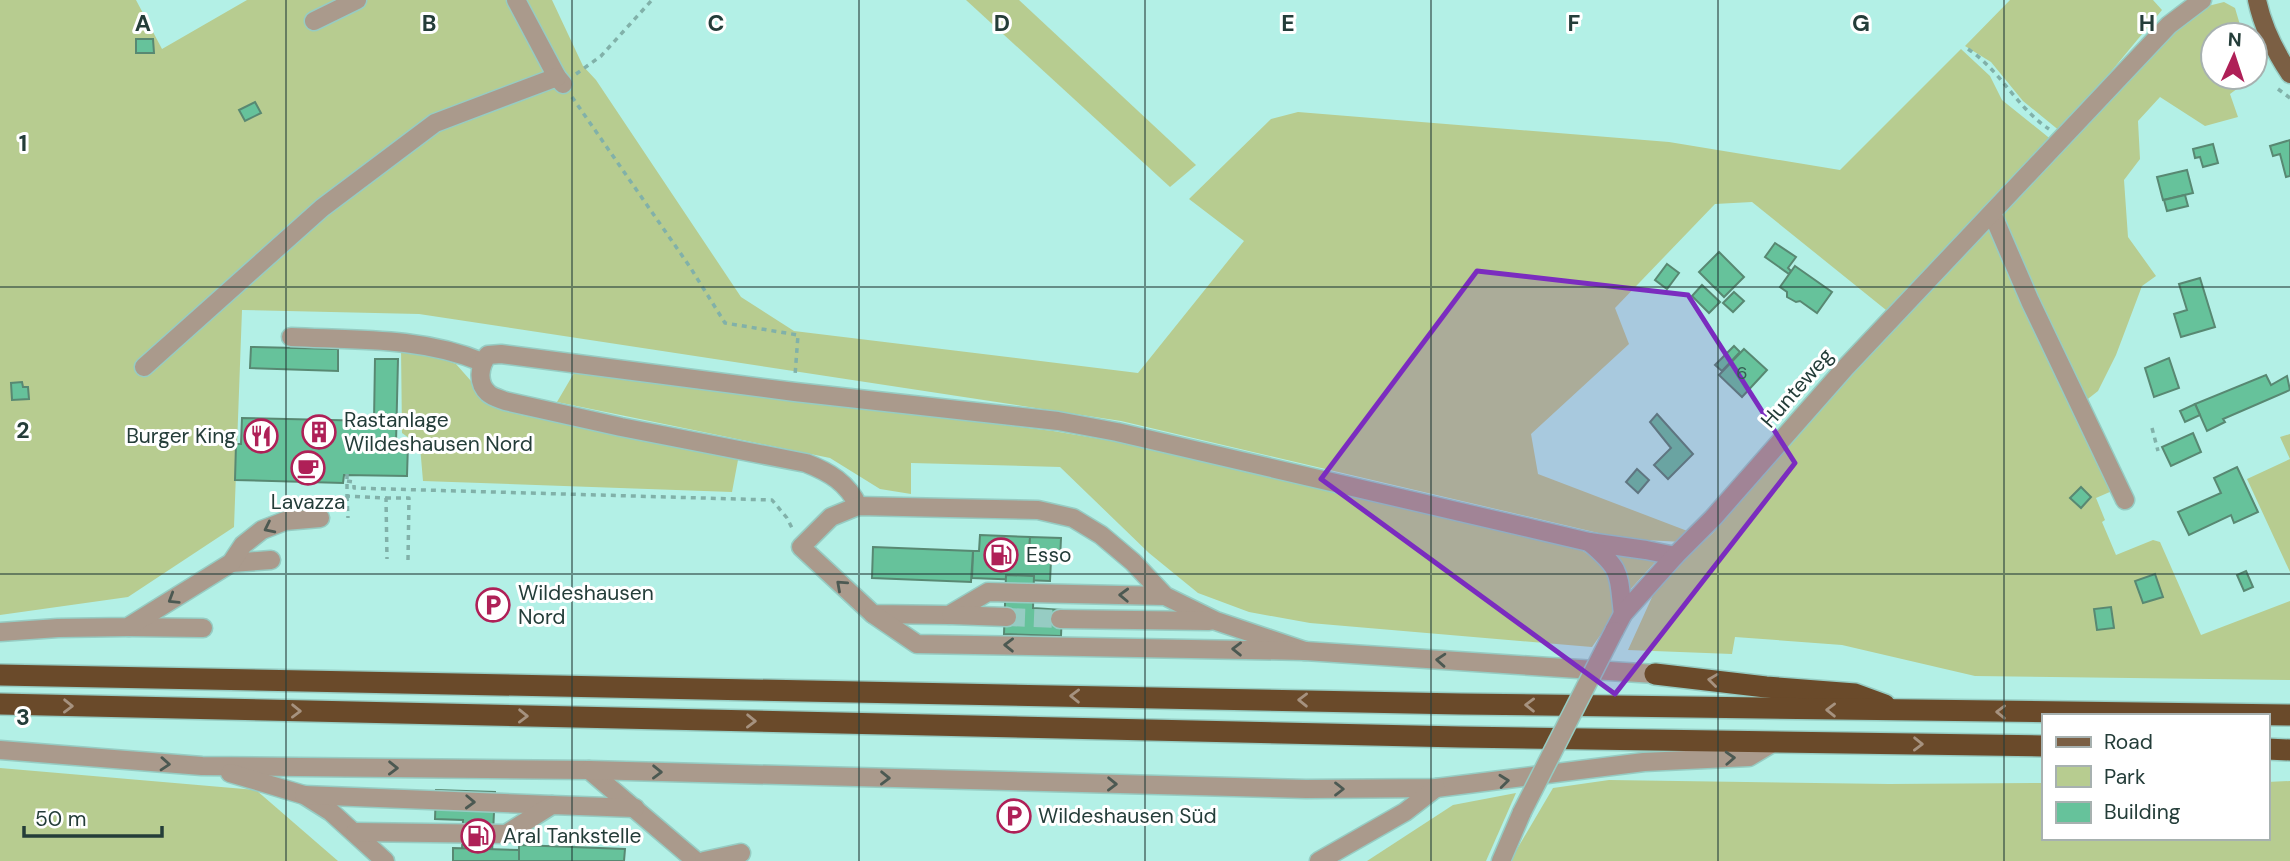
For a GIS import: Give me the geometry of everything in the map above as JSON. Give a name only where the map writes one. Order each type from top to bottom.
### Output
[{"type":"highway","points":[[1656,674],[1855,694],[1900,711]]},
{"type":"highway","points":[[0,675],[1900,711],[2192,714]]},
{"type":"highway","points":[[0,704],[1446,737],[2042,746]]},
{"type":"highway","points":[[2269,715],[2290,715]]},
{"type":"highway","points":[[2269,749],[2290,750]]},
{"type":"main road","points":[[2257,0],[2274,51],[2290,75]]},
{"type":"street","points":[[314,21],[357,0]]},
{"type":"street","points":[[144,367],[322,208],[435,123],[560,81],[516,0]]},
{"type":"street","name":"Hunteweg","points":[[1501,861],[1522,812],[1623,614],[1713,518],[1846,367],[2169,25],[2202,0]]},
{"type":"street","points":[[1992,213],[2030,301],[2125,500]]},
{"type":"street","points":[[291,337],[410,342],[458,351],[482,362]]},
{"type":"street","points":[[858,506],[854,497],[831,473],[806,463],[505,401],[488,393],[482,385],[482,362],[494,353],[795,392],[1058,421],[1117,432],[1589,542],[1675,556]]},
{"type":"street","points":[[1305,651],[1216,621],[1165,596],[1133,562],[1101,535],[1073,518],[1038,510],[858,506],[831,517],[801,547],[873,614],[917,644],[1305,651],[1656,674]]},
{"type":"street","points":[[128,627],[231,563],[243,545],[262,530],[285,520],[320,518]]},
{"type":"street","points":[[1589,542],[1616,568],[1623,614]]},
{"type":"street","points":[[231,563],[271,560]]},
{"type":"street","points":[[949,615],[988,592],[1165,596]]},
{"type":"street","points":[[873,614],[1007,617]]},
{"type":"street","points":[[1060,619],[1216,621]]},
{"type":"street","points":[[0,632],[58,628],[203,628]]},
{"type":"street","points":[[0,750],[202,766],[589,770],[1306,789],[1436,788],[1644,762],[1749,757],[1776,741]]},
{"type":"street","points":[[202,766],[304,795],[635,808]]},
{"type":"street","points":[[589,770],[696,861]]},
{"type":"street","points":[[1319,861],[1405,812],[1436,788]]},
{"type":"street","points":[[304,795],[331,812],[385,861]]},
{"type":"street","points":[[355,832],[506,834],[552,805]]},
{"type":"street","points":[[705,861],[741,853]]},
{"type":"path","points":[[652,0],[601,56],[560,81],[690,267],[725,323],[798,335],[795,392]]},
{"type":"path","points":[[1968,49],[1996,72],[2020,105],[2063,138]]},
{"type":"path","points":[[2152,428],[2158,451]]},
{"type":"path","points":[[348,474],[348,518]]},
{"type":"path","points":[[347,481],[354,482],[354,488],[772,500],[787,518],[801,547]]},
{"type":"path","points":[[347,496],[409,498],[408,560]]},
{"type":"path","points":[[386,498],[387,559]]},
{"type":"highlighted area","points":[[1477,271],[1688,295],[1795,463],[1615,694],[1321,479]]},
{"type":"green space","points":[[0,0],[136,0],[162,49],[247,0],[552,0],[583,66],[596,80],[741,297],[794,331],[1138,373],[1244,241],[1189,199],[1271,119],[1298,112],[1669,142],[1840,170],[1961,49],[1990,76],[2002,100],[2053,141],[1891,314],[1752,202],[1715,204],[1615,308],[1629,344],[1531,434],[1538,474],[1690,532],[1684,542],[1624,539],[1121,421],[419,314],[242,310],[234,527],[128,597],[0,615]]},
{"type":"green space","points":[[966,0],[1019,0],[1196,165],[1170,187]]},
{"type":"green space","points":[[2010,0],[2153,0],[2162,10],[2061,132],[2023,101],[1991,62],[1965,46]]},
{"type":"green space","points":[[2224,2],[2235,8],[2239,21],[2199,21],[2199,91],[2234,91],[2230,94],[2238,117],[2205,126],[2160,97],[2138,121],[2140,159],[2124,180],[2128,237],[2156,276],[2142,286],[2116,355],[2098,391],[2084,402],[1997,216],[2176,30],[2204,7]]},
{"type":"green space","points":[[1991,219],[2112,491],[2096,498],[2105,520],[2102,522],[2116,555],[2153,540],[2160,542],[2201,635],[2290,601],[2290,680],[1975,676],[1842,645],[1735,637],[1732,654],[1628,650],[1658,584],[1713,533],[1898,320]]},
{"type":"green space","points":[[401,348],[420,351],[456,364],[486,398],[521,415],[738,460],[732,492],[423,481],[420,446],[402,433]]},
{"type":"green space","points":[[574,373],[1053,431],[1118,442],[1575,546],[1603,564],[1612,584],[1613,617],[1592,647],[1310,623],[1249,612],[1198,593],[1149,553],[1060,467],[911,463],[911,494],[880,489],[830,458],[557,402]]},
{"type":"green space","points":[[2290,434],[2290,459],[2280,437]]},
{"type":"green space","points":[[2290,459],[2290,572],[2247,479]]},
{"type":"green space","points":[[1616,556],[1658,559],[1627,593]]},
{"type":"green space","points":[[0,768],[256,790],[338,861],[0,861]]},
{"type":"green space","points":[[1609,780],[2042,783],[2042,840],[2269,840],[2269,782],[2290,781],[2290,861],[1510,861],[1553,788]]},
{"type":"green space","points":[[1516,793],[1486,861],[1367,861],[1453,805]]},
{"type":"building","points":[[136,39],[153,39],[154,53],[136,53]]},
{"type":"building","points":[[255,102],[261,113],[245,121],[239,110]]},
{"type":"building","points":[[2290,140],[2290,176],[2286,177],[2280,154],[2273,156],[2270,146]]},
{"type":"building","points":[[2213,144],[2218,163],[2203,167],[2200,157],[2195,158],[2193,149]]},
{"type":"building","points":[[2187,170],[2193,193],[2163,200],[2157,177]]},
{"type":"building","points":[[2185,195],[2188,206],[2167,211],[2164,200]]},
{"type":"building","points":[[1775,243],[1796,257],[1788,268],[1791,271],[1789,274],[1765,257]]},
{"type":"building","points":[[1719,252],[1744,277],[1724,297],[1699,272]]},
{"type":"building","points":[[1667,264],[1679,273],[1667,289],[1655,280]]},
{"type":"building","points":[[1795,266],[1832,292],[1817,313],[1800,301],[1796,302],[1787,297],[1787,292],[1780,287]]},
{"type":"building","points":[[2200,278],[2215,327],[2181,337],[2174,314],[2187,310],[2179,284]]},
{"type":"building","points":[[1702,285],[1720,302],[1709,313],[1692,296]]},
{"type":"building","points":[[1734,292],[1744,301],[1733,312],[1723,303]]},
{"type":"building","points":[[1734,346],[1740,352],[1722,371],[1715,365]]},
{"type":"building","points":[[251,347],[338,349],[338,371],[250,368]]},
{"type":"building","points":[[1744,349],[1767,370],[1742,397],[1719,375]]},
{"type":"building","points":[[2169,358],[2179,388],[2154,397],[2145,368]]},
{"type":"building","name":"Rastanlage Wildeshausen Nord","points":[[375,359],[398,359],[396,443],[408,443],[407,476],[344,475],[343,483],[235,480],[236,444],[241,444],[242,418],[374,421]]},
{"type":"building","points":[[2266,375],[2271,385],[2287,376],[2290,390],[2223,419],[2225,422],[2207,431],[2195,404]]},
{"type":"building","points":[[22,382],[23,387],[28,387],[29,399],[12,400],[11,383]]},
{"type":"building","points":[[2195,404],[2200,415],[2185,422],[2180,411]]},
{"type":"building","points":[[1657,414],[1693,454],[1668,479],[1654,465],[1671,448],[1650,422]]},
{"type":"building","points":[[2193,433],[2201,452],[2171,466],[2162,447]]},
{"type":"building","points":[[2237,467],[2258,512],[2234,523],[2231,515],[2189,535],[2178,512],[2221,493],[2214,478]]},
{"type":"building","points":[[1637,469],[1649,480],[1638,493],[1626,482]]},
{"type":"building","points":[[2081,487],[2091,497],[2081,508],[2070,498]]},
{"type":"building","name":"Esso","points":[[980,535],[1030,537],[1029,559],[1051,560],[1050,581],[972,578],[973,551],[979,551]]},
{"type":"building","points":[[1030,537],[1061,538],[1060,560],[1029,559]]},
{"type":"building","points":[[873,547],[973,551],[971,582],[872,578]]},
{"type":"building","points":[[2246,571],[2253,587],[2244,591],[2237,575]]},
{"type":"building","points":[[2155,574],[2163,597],[2143,603],[2135,581]]},
{"type":"building","points":[[1006,575],[1034,576],[1033,608],[1062,610],[1061,636],[1004,634]]},
{"type":"building","points":[[2111,607],[2114,628],[2097,630],[2094,609]]},
{"type":"building","name":"Aral Tankstelle","points":[[436,790],[495,792],[492,853],[462,851],[463,820],[435,819]]},
{"type":"building","points":[[519,845],[625,849],[624,861],[519,861]]},
{"type":"building","points":[[453,848],[519,850],[519,861],[453,861]]},
{"type":"tunnel","points":[[1007,617],[1060,619]]},
{"type":"place","name":"Rastanlage Wildeshausen Nord","points":[[319,432]]},
{"type":"place","name":"Burger King","points":[[261,436]]},
{"type":"place","name":"Lavazza","points":[[308,468]]},
{"type":"place","name":"Esso","points":[[1001,555]]},
{"type":"place","name":"Wildeshausen Nord","points":[[493,605]]},
{"type":"place","name":"Wildeshausen Süd","points":[[1014,816]]},
{"type":"place","name":"Aral Tankstelle","points":[[478,836]]}]
